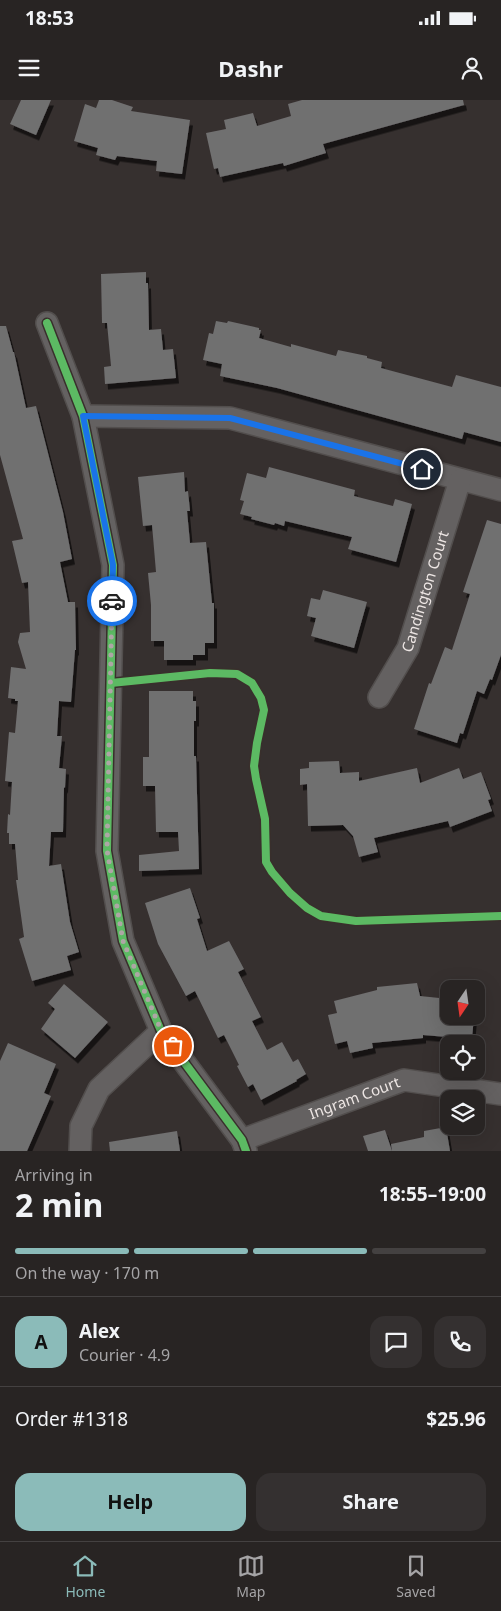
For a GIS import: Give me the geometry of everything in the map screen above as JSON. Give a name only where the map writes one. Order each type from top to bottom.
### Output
[{"type":"street","points":[[47,323],[83,416],[113,565],[107,850],[123,941],[161,1030],[244,1145]]},
{"type":"street","points":[[83,416],[230,418],[501,490]]},
{"type":"street","name":"Candington Court","points":[[379,697],[408,648],[460,480]]},
{"type":"street","points":[[80,1151],[81,1126],[99,1090],[161,1030]]},
{"type":"street","name":"Ingram Court","points":[[244,1145],[404,1080],[500,1094]]},
{"type":"path","points":[[110,683],[210,673],[237,674],[252,683],[261,698],[264,710],[256,743],[254,766],[265,819],[266,862],[290,894],[307,908],[321,916],[356,921],[501,916]]},
{"type":"building","points":[[21,100],[51,100],[36,135],[10,124]]},
{"type":"building","points":[[99,100],[112,100],[133,107],[131,111],[190,120],[182,174],[156,171],[157,161],[117,156],[115,160],[96,155],[98,148],[74,141],[85,104],[96,108]]},
{"type":"building","points":[[302,100],[463,100],[464,105],[323,144],[326,153],[284,166],[283,163],[220,177],[218,168],[214,169],[206,133],[226,129],[224,120],[253,113],[257,126],[291,116],[288,104]]},
{"type":"building","points":[[146,272],[149,330],[161,329],[163,350],[173,349],[176,378],[105,384],[104,367],[111,366],[107,323],[102,323],[101,274]]},
{"type":"building","points":[[216,321],[227,323],[228,321],[259,328],[261,330],[259,338],[291,347],[291,344],[336,356],[338,350],[367,356],[367,358],[382,362],[381,368],[452,387],[456,375],[501,387],[501,442],[464,432],[462,439],[277,388],[220,376],[222,364],[203,360],[209,333],[213,334]]},
{"type":"building","points":[[0,326],[6,326],[14,352],[26,408],[36,406],[63,512],[72,559],[60,562],[68,602],[75,602],[76,650],[71,702],[59,701],[57,736],[62,736],[59,768],[66,769],[63,832],[51,832],[49,866],[61,864],[70,922],[79,952],[67,956],[71,970],[32,981],[19,939],[24,937],[16,880],[18,880],[15,844],[9,844],[9,833],[7,833],[12,782],[5,781],[9,732],[15,733],[18,701],[8,698],[11,667],[26,669],[18,642],[20,633],[30,632],[28,582],[22,583],[12,541],[23,539],[0,455]]},
{"type":"building","points":[[269,467],[355,490],[354,496],[393,506],[395,499],[412,504],[396,562],[348,549],[352,537],[285,521],[284,526],[275,523],[274,525],[240,514],[244,501],[240,500],[247,473],[266,478]]},
{"type":"building","points":[[184,472],[185,492],[188,491],[190,511],[187,511],[190,543],[206,542],[212,603],[214,603],[214,643],[205,643],[205,655],[193,655],[193,660],[164,660],[164,641],[151,641],[151,605],[148,573],[156,572],[152,525],[143,526],[138,477]]},
{"type":"building","points":[[487,520],[501,524],[501,655],[492,680],[490,679],[484,694],[477,691],[463,734],[460,733],[457,743],[414,729],[429,683],[431,684],[445,647],[452,650],[470,594],[463,592]]},
{"type":"building","points":[[323,590],[367,602],[354,648],[311,636],[316,618],[307,616],[311,598],[320,600]]},
{"type":"building","points":[[149,691],[193,691],[193,701],[196,701],[194,756],[196,756],[199,869],[139,871],[139,855],[179,851],[178,832],[156,832],[155,786],[143,786],[143,757],[149,757]]},
{"type":"building","points":[[339,761],[340,773],[359,772],[359,781],[417,768],[420,783],[459,768],[463,779],[481,772],[491,799],[488,800],[492,811],[450,827],[448,821],[374,838],[378,852],[359,857],[353,836],[343,825],[308,826],[307,784],[300,785],[300,769],[309,768],[309,762]]},
{"type":"building","points":[[190,888],[200,918],[197,919],[207,951],[229,941],[244,969],[238,972],[261,1017],[252,1021],[267,1050],[282,1042],[293,1062],[298,1059],[306,1074],[297,1081],[261,1100],[253,1084],[248,1087],[224,1035],[218,1038],[195,991],[186,996],[158,944],[145,903]]},
{"type":"building","points":[[417,983],[420,996],[440,998],[440,1025],[473,1025],[472,1035],[423,1035],[423,1038],[372,1043],[373,1048],[350,1053],[347,1041],[335,1044],[328,1015],[337,1013],[334,1001],[377,990],[377,987]]},
{"type":"building","points":[[64,984],[108,1022],[75,1058],[41,1029],[55,1009],[48,1003]]},
{"type":"building","points":[[8,1043],[56,1064],[44,1093],[51,1096],[27,1151],[0,1151],[0,1061]]},
{"type":"building","points":[[440,1128],[440,1135],[447,1135],[450,1151],[392,1151],[391,1144],[424,1137],[424,1131]]},
{"type":"building","points":[[385,1130],[392,1151],[368,1151],[363,1136]]},
{"type":"building","points":[[177,1131],[180,1151],[110,1151],[109,1142]]},
{"type":"cycle path","points":[[47,323],[83,416],[113,565],[107,851],[123,941],[161,1031],[242,1140],[246,1151]]},
{"type":"cycle path","points":[[111,683],[210,673],[237,674],[252,683],[261,698],[264,710],[254,766],[265,819],[266,862],[290,893],[307,908],[321,916],[356,921],[501,916]]},
{"type":"way so far","points":[[112,601],[107,850],[123,941],[161,1030],[173,1046]]},
{"type":"route","points":[[112,601],[113,565],[83,416],[230,418],[422,469]]}]
